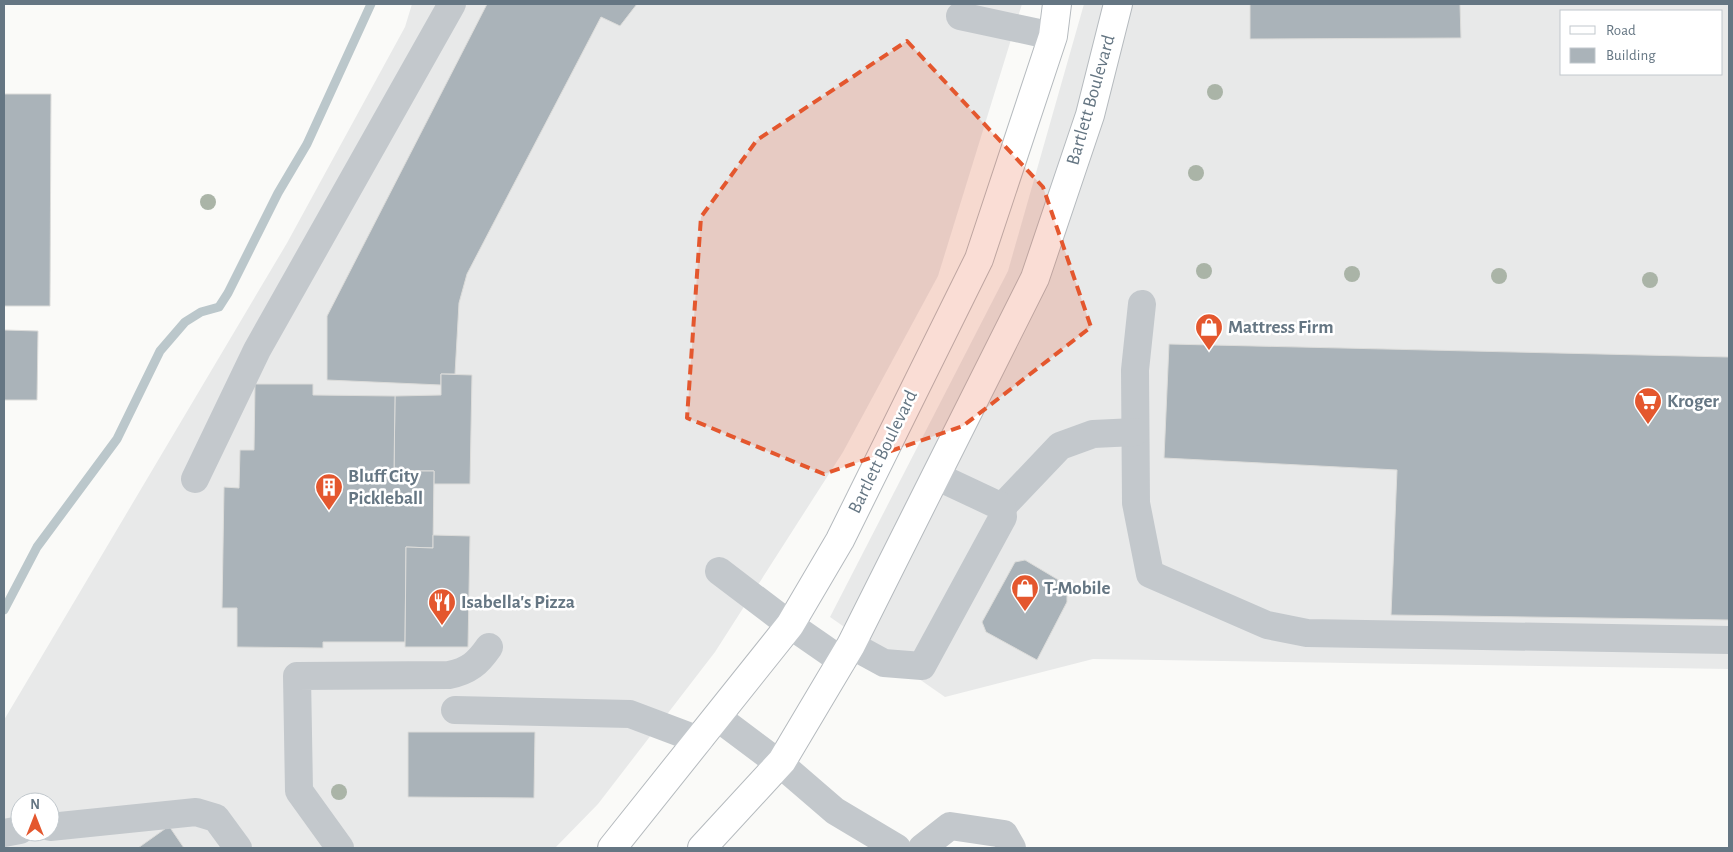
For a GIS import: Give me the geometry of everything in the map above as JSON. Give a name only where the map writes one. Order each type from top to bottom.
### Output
[{"type":"main road","name":"Bartlett Boulevard","points":[[612,848],[790,625],[840,540],[978,258],[1053,36],[1057,4]]},
{"type":"main road","name":"Bartlett Boulevard","points":[[702,848],[779,764],[847,653],[1035,278],[1090,115],[1118,4]]},
{"type":"lane","points":[[195,479],[257,350],[452,4]]},
{"type":"lane","points":[[960,16],[1053,36]]},
{"type":"lane","points":[[1142,304],[1135,370],[1136,503],[1150,574],[1267,625],[1307,633],[1729,640]]},
{"type":"lane","points":[[719,571],[790,625],[847,653],[884,663],[922,666],[1003,517],[1002,507],[1060,446],[1093,434],[1135,432]]},
{"type":"lane","points":[[936,476],[1002,507]]},
{"type":"lane","points":[[340,848],[299,791],[297,676],[450,675],[466,672],[479,662],[489,647]]},
{"type":"lane","points":[[456,710],[630,714],[699,740]]},
{"type":"lane","points":[[717,717],[779,764],[834,811],[897,848]]},
{"type":"lane","points":[[60,826],[196,812],[216,818],[238,848]]},
{"type":"lane","points":[[922,848],[950,826],[1004,834],[1012,848]]},
{"type":"highlighted area","points":[[907,41],[1043,187],[1091,327],[963,426],[824,474],[687,418],[701,217],[757,140]]},
{"type":"shaded area","points":[[412,4],[1022,4],[938,276],[843,452],[715,652],[598,804],[555,848],[4,848],[4,720],[287,243],[405,27]]},
{"type":"shaded area","points":[[1084,4],[1729,4],[1729,669],[1093,659],[945,697],[830,617],[1008,271]]},
{"type":"building","points":[[487,4],[637,4],[620,26],[601,17],[467,274],[459,303],[455,374],[441,374],[441,385],[327,380],[327,316]]},
{"type":"building","points":[[1250,4],[1460,4],[1461,38],[1250,39]]},
{"type":"building","points":[[4,94],[51,94],[50,306],[4,306]]},
{"type":"building","points":[[4,330],[38,331],[37,400],[4,400]]},
{"type":"building","points":[[1169,344],[1729,357],[1729,620],[1391,615],[1397,470],[1164,458]]},
{"type":"building","points":[[441,374],[472,375],[470,484],[434,484],[434,471],[394,471],[395,396],[441,395]]},
{"type":"building","name":"Bluff City Pickleball","points":[[255,384],[313,384],[313,395],[395,396],[394,471],[434,471],[433,548],[406,547],[405,642],[323,642],[323,648],[237,647],[237,608],[222,608],[224,487],[239,488],[240,450],[254,450]]},
{"type":"building","points":[[433,535],[470,536],[468,647],[405,647],[406,547],[433,548]]},
{"type":"building","name":"T-Mobile","points":[[1025,560],[1067,585],[1067,602],[1037,660],[986,632],[982,622],[1015,562]]},
{"type":"building","points":[[408,732],[535,732],[534,798],[408,797]]},
{"type":"building","points":[[169,826],[184,848],[138,848]]},
{"type":"waterway","points":[[4,610],[37,547],[117,439],[160,351],[185,322],[201,312],[219,307],[228,293],[278,193],[307,144],[371,4]]},
{"type":"place","name":"Mattress Firm","points":[[1209,351]]},
{"type":"place","name":"Kroger","points":[[1648,425]]},
{"type":"place","name":"Bluff City Pickleball","points":[[329,511]]},
{"type":"place","name":"T-Mobile","points":[[1025,612]]},
{"type":"place","name":"Isabella's Pizza","points":[[442,626]]}]
